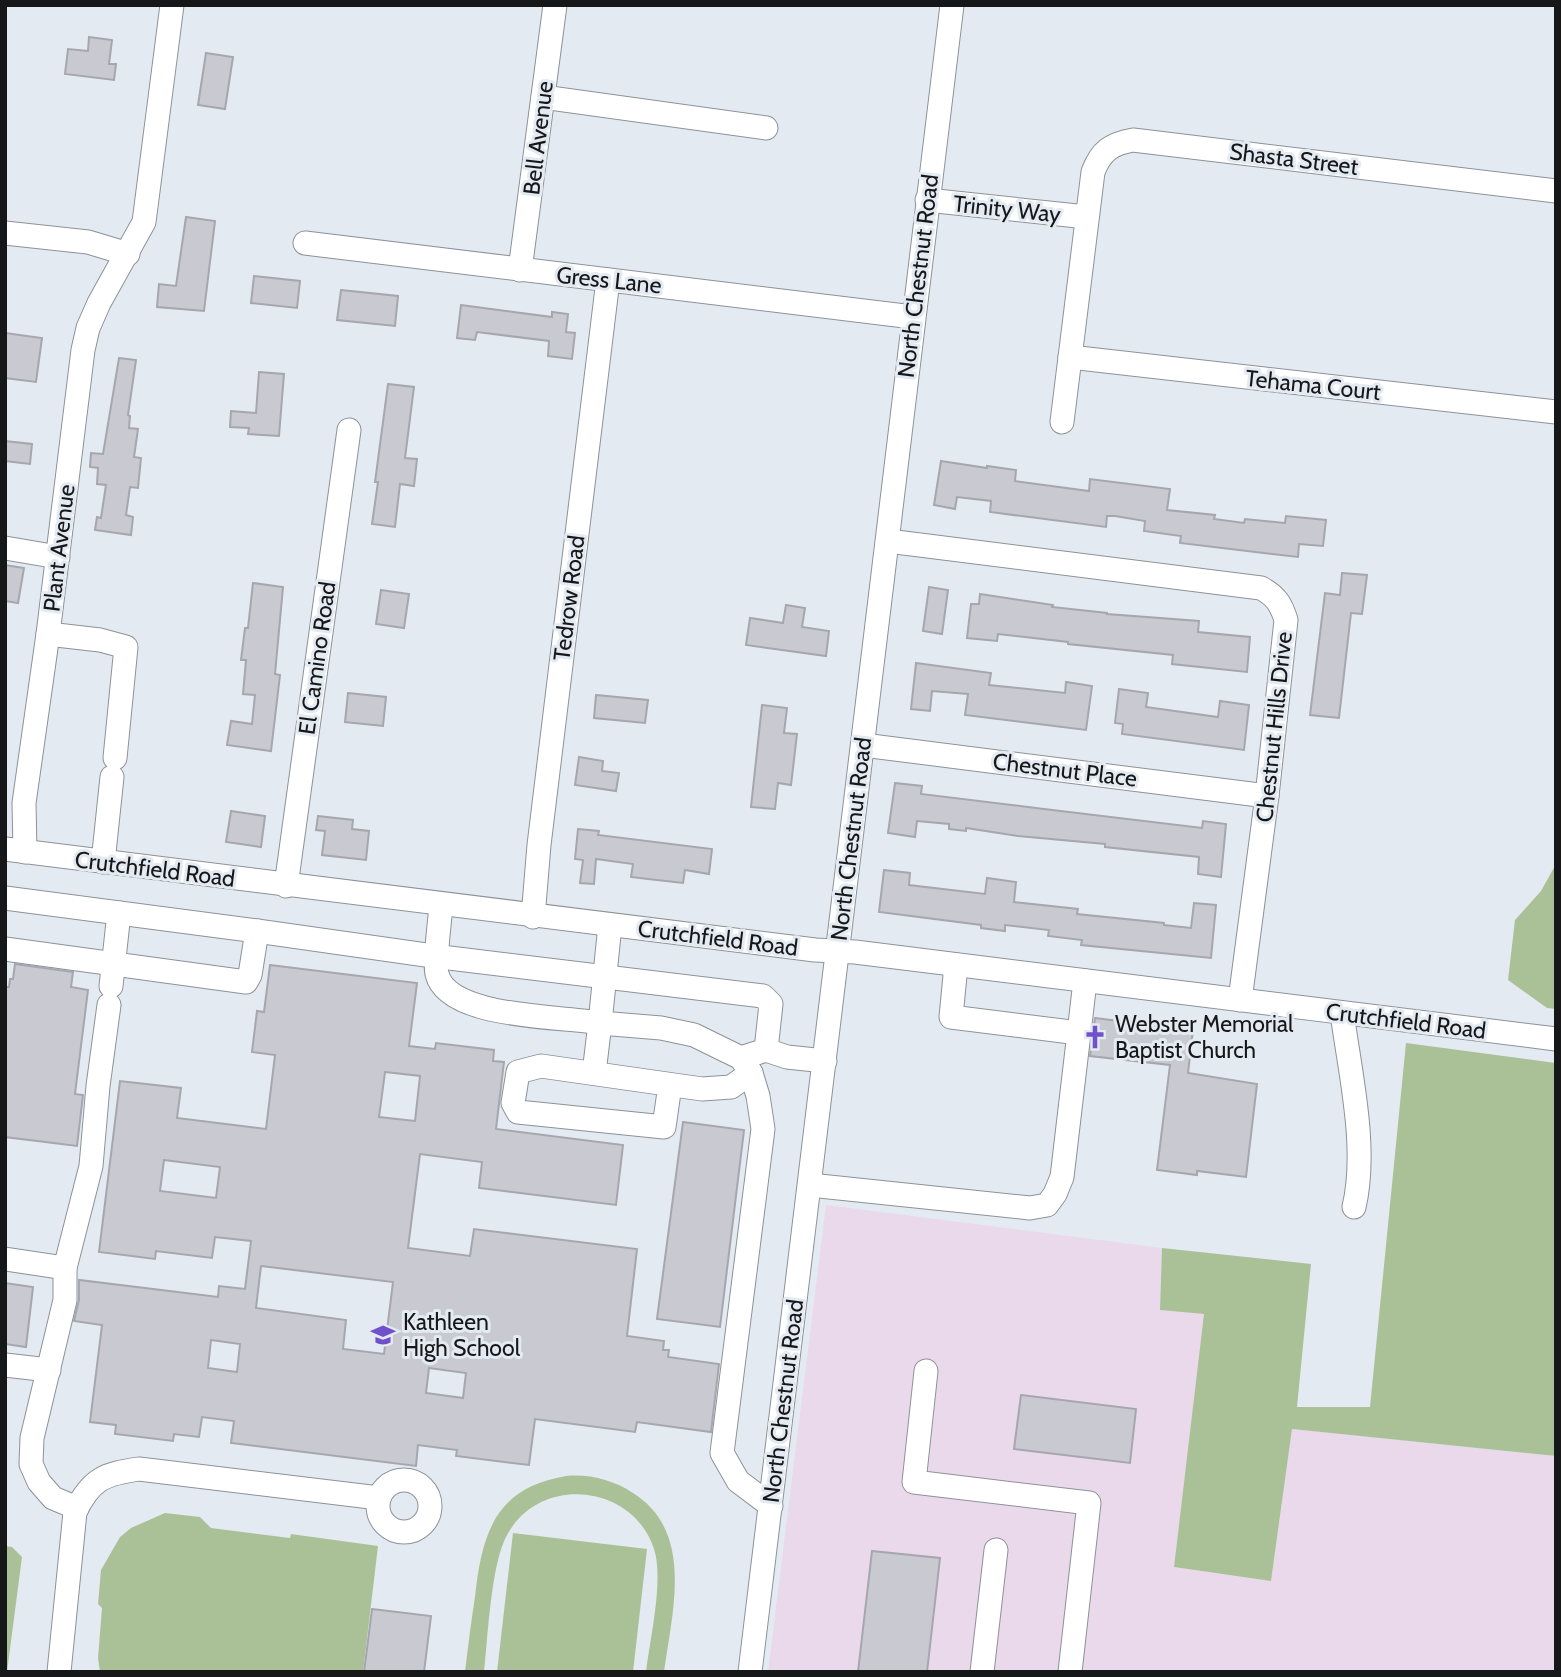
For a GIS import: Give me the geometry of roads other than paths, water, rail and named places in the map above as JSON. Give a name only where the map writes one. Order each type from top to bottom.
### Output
[{"type":"street","name":"Plant Avenue","points":[[15,850],[48,634],[83,350],[88,328],[99,303],[144,222],[172,5]]},
{"type":"street","name":"Bell Avenue","points":[[520,270],[555,5]]},
{"type":"street","name":"North Chestnut Road","points":[[750,1672],[952,5]]},
{"type":"street","points":[[543,97],[766,128]]},
{"type":"street","name":"Shasta Street","points":[[1087,217],[1093,172],[1098,157],[1116,143],[1133,140],[1556,191]]},
{"type":"street","name":"Trinity Way","points":[[927,201],[1087,217]]},
{"type":"street","points":[[1062,422],[1087,217]]},
{"type":"street","points":[[5,233],[88,242],[128,254]]},
{"type":"street","name":"Gress Lane","points":[[304,243],[913,317]]},
{"type":"street","name":"Tedrow Road","points":[[533,917],[541,831],[608,280]]},
{"type":"street","name":"Tehama Court","points":[[1070,357],[1556,412]]},
{"type":"street","name":"El Camino Road","points":[[286,886],[349,430]]},
{"type":"street","name":"Chestnut Hills Drive","points":[[888,541],[1261,587],[1281,604],[1286,620],[1267,796],[1240,1000]]},
{"type":"street","points":[[5,548],[58,557]]},
{"type":"street","points":[[48,634],[100,640],[126,647],[103,862]]},
{"type":"street","name":"Chestnut Place","points":[[863,745],[1267,796]]},
{"type":"street","name":"Crutchfield Road","points":[[15,850],[533,917],[956,965],[1556,1039]]},
{"type":"street","points":[[5,898],[438,957],[764,996],[771,1004],[766,1050],[746,1066],[731,1087],[702,1089],[541,1066],[518,1072],[513,1103],[518,1112],[664,1127],[670,1085]]},
{"type":"street","points":[[441,905],[436,974],[444,989],[463,1001],[502,1012],[661,1028],[694,1035],[746,1066],[763,1129],[722,1453],[738,1481],[771,1506]]},
{"type":"street","points":[[78,1508],[53,1498],[39,1482],[31,1464],[32,1438],[65,1300],[65,1268],[91,1166],[119,913]]},
{"type":"street","points":[[594,1073],[610,925]]},
{"type":"street","points":[[5,949],[246,982],[250,975],[257,931]]},
{"type":"street","points":[[956,965],[951,1017],[1079,1033]]},
{"type":"street","points":[[810,1185],[1030,1208],[1047,1205],[1062,1177],[1085,981]]},
{"type":"street","points":[[1342,1013],[1358,1145],[1358,1191],[1354,1207]]},
{"type":"street","points":[[766,1050],[787,1057],[825,1061]]},
{"type":"street","points":[[5,1259],[65,1268]]},
{"type":"street","points":[[5,1365],[49,1370]]},
{"type":"street","points":[[926,1371],[914,1482],[1089,1503],[1070,1672]]},
{"type":"street","points":[[59,1672],[78,1508],[85,1492],[101,1479],[119,1472],[139,1469],[379,1499]]},
{"type":"street","points":[[982,1672],[996,1550]]},
{"type":"place","name":"Webster Memorial Baptist Church","points":[[1095,1037]]},
{"type":"place","name":"Kathleen High School","points":[[383,1335]]}]
